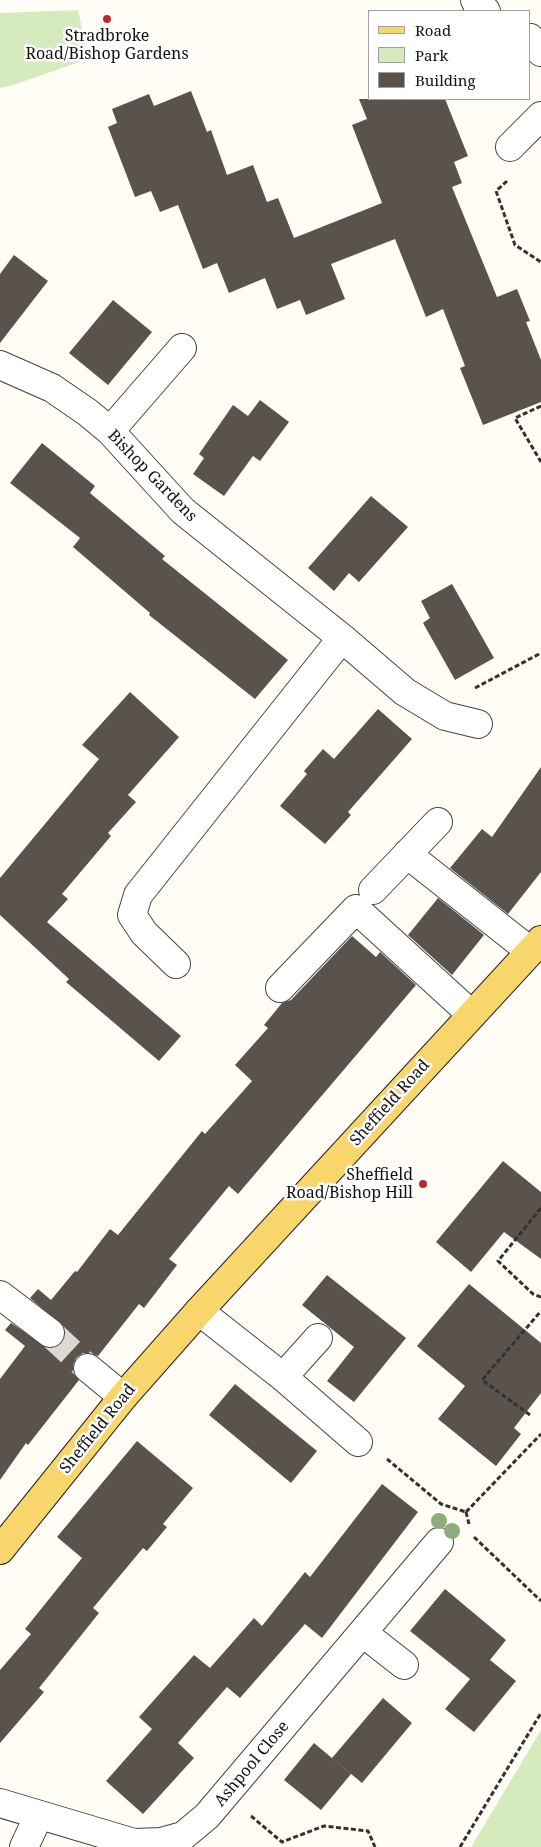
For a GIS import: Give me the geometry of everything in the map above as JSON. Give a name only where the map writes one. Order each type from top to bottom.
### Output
[{"type":"main road","name":"Sheffield Road","points":[[0,1550],[123,1397],[199,1311],[535,946]]},
{"type":"street","points":[[474,0],[478,6],[484,10]]},
{"type":"street","points":[[531,39],[541,52]]},
{"type":"street","points":[[510,147],[541,116]]},
{"type":"street","points":[[110,432],[182,348]]},
{"type":"street","name":"Bishop Gardens","points":[[0,365],[52,388],[110,432],[183,511],[342,638],[405,692],[445,716],[478,724]]},
{"type":"street","points":[[176,964],[144,933],[132,915],[138,895],[342,638]]},
{"type":"street","points":[[373,890],[438,822]]},
{"type":"street","points":[[407,854],[535,946]]},
{"type":"street","points":[[280,988],[356,910],[471,1014]]},
{"type":"street","points":[[0,1295],[50,1332]]},
{"type":"street","points":[[199,1311],[369,1447]]},
{"type":"street","points":[[283,1377],[318,1338]]},
{"type":"street","points":[[88,1368],[123,1397]]},
{"type":"street","name":"Ashpool Close","points":[[0,1803],[134,1843],[161,1842],[183,1836],[207,1816],[439,1542]]},
{"type":"street","points":[[363,1633],[404,1665]]},
{"type":"street","points":[[24,1847],[39,1815]]},
{"type":"path","points":[[514,177],[504,182],[496,192],[515,245],[541,262]]},
{"type":"path","points":[[541,406],[515,418],[541,462]]},
{"type":"path","points":[[467,691],[541,653]]},
{"type":"path","points":[[541,1208],[498,1261],[533,1294],[541,1298]]},
{"type":"path","points":[[530,1415],[482,1380],[541,1311]]},
{"type":"path","points":[[466,1512],[541,1434]]},
{"type":"path","points":[[369,1447],[440,1504],[466,1512]]},
{"type":"path","points":[[466,1512],[470,1526]]},
{"type":"path","points":[[471,1533],[478,1543],[541,1601]]},
{"type":"path","points":[[460,1847],[541,1713]]},
{"type":"path","points":[[249,1814],[282,1842],[324,1826],[368,1831],[375,1847]]},
{"type":"green space","points":[[78,10],[88,59],[0,88],[0,13]]},
{"type":"green space","points":[[541,1730],[541,1847],[471,1847]]},
{"type":"building","points":[[191,91],[207,132],[211,130],[227,175],[253,165],[267,202],[278,198],[294,238],[382,203],[352,125],[367,119],[359,99],[445,100],[468,156],[454,162],[462,183],[452,187],[497,297],[517,289],[530,321],[526,322],[541,360],[541,402],[483,425],[460,368],[465,366],[443,309],[426,317],[395,239],[331,264],[345,299],[306,315],[300,300],[277,309],[265,278],[229,293],[217,263],[203,269],[178,205],[160,212],[151,191],[135,197],[108,127],[117,123],[112,109],[149,94],[154,106]]},
{"type":"building","points":[[14,255],[48,281],[0,343],[0,274]]},
{"type":"building","points":[[113,300],[152,332],[108,385],[69,353]]},
{"type":"building","points":[[260,400],[289,422],[260,461],[253,456],[224,496],[193,474],[204,458],[199,454],[233,405],[248,416]]},
{"type":"building","points":[[42,443],[95,486],[90,493],[165,556],[162,559],[288,660],[255,699],[149,615],[150,613],[73,547],[80,538],[10,483]]},
{"type":"building","points":[[371,496],[408,527],[359,582],[349,573],[334,591],[308,568]]},
{"type":"building","points":[[452,584],[494,658],[455,680],[423,623],[430,618],[421,601]]},
{"type":"building","points":[[130,692],[179,737],[128,795],[136,802],[108,833],[111,836],[62,894],[68,899],[47,922],[181,1036],[159,1061],[66,982],[69,979],[0,915],[0,878],[99,759],[82,745]]},
{"type":"building","points":[[378,709],[412,739],[348,812],[351,815],[325,844],[280,806],[307,774],[304,771],[323,749],[334,759]]},
{"type":"building","points":[[541,767],[541,872],[508,914],[450,868],[482,829],[492,837]]},
{"type":"building","points":[[438,898],[484,935],[452,975],[408,935]]},
{"type":"building","points":[[352,936],[376,957],[380,952],[416,985],[238,1194],[229,1186],[169,1259],[177,1265],[144,1308],[139,1304],[98,1356],[83,1353],[76,1358],[73,1365],[73,1373],[79,1380],[28,1445],[26,1443],[0,1480],[0,1379],[25,1346],[5,1330],[11,1323],[48,1348],[56,1348],[62,1343],[66,1334],[64,1327],[30,1298],[38,1289],[51,1300],[75,1271],[77,1272],[110,1229],[118,1235],[202,1131],[205,1134],[252,1081],[235,1065],[268,1028],[264,1025],[282,1003],[291,1000]]},
{"type":"building","points":[[503,1161],[541,1192],[541,1259],[504,1232],[471,1272],[436,1242]]},
{"type":"building","points":[[327,1275],[406,1338],[354,1402],[327,1381],[354,1347],[302,1305]]},
{"type":"building","points":[[469,1284],[541,1343],[541,1393],[514,1428],[521,1434],[496,1466],[438,1419],[465,1386],[417,1346]]},
{"type":"building","points":[[235,1384],[317,1451],[291,1483],[209,1415]]},
{"type":"building","points":[[137,1441],[193,1488],[163,1524],[167,1527],[147,1551],[143,1548],[93,1608],[99,1613],[39,1688],[44,1692],[0,1743],[0,1670],[31,1634],[25,1629],[82,1558],[57,1537]]},
{"type":"building","points":[[382,1484],[418,1512],[322,1638],[305,1624],[240,1698],[227,1687],[178,1743],[194,1758],[143,1814],[106,1781],[152,1729],[139,1717],[194,1655],[210,1668],[254,1618],[262,1626],[305,1572],[310,1577]]},
{"type":"building","points":[[445,1589],[506,1640],[490,1660],[516,1681],[474,1732],[445,1709],[470,1679],[410,1631]]},
{"type":"building","points":[[383,1698],[412,1723],[362,1783],[332,1758]]},
{"type":"building","points":[[314,1743],[351,1774],[321,1810],[284,1780]]},
{"type":"tunnel","points":[[50,1333],[88,1368]]},
{"type":"place","name":"Stradbroke Road/Bishop Gardens","points":[[107,19]]},
{"type":"place","name":"Sheffield Road/Bishop Hill","points":[[423,1184]]}]
